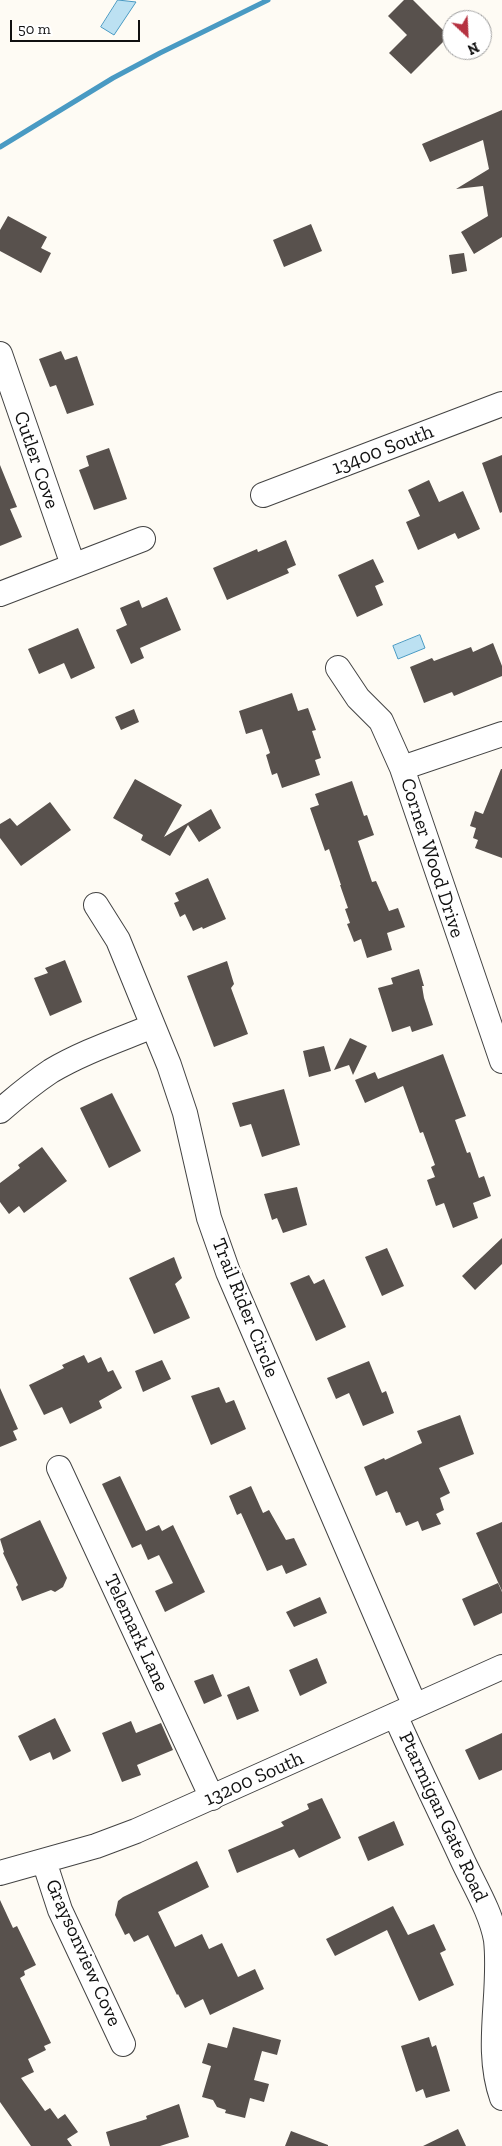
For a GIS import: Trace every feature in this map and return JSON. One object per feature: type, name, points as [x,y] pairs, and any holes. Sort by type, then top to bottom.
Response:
[{"type":"street","name":"Cutler Cove","points":[[0,354],[73,565]]},
{"type":"street","name":"13400 South","points":[[263,495],[502,404]]},
{"type":"street","points":[[0,594],[143,539]]},
{"type":"street","name":"Corner Wood Drive","points":[[338,668],[358,698],[381,721],[402,768],[502,1062]]},
{"type":"street","points":[[402,768],[502,734]]},
{"type":"street","name":"Trail Rider Circle","points":[[96,905],[118,940],[153,1026],[184,1113],[209,1218],[225,1263],[405,1710]]},
{"type":"street","points":[[0,1111],[24,1090],[52,1070],[153,1026]]},
{"type":"street","name":"Telemark Lane","points":[[59,1468],[212,1798]]},
{"type":"street","name":"13200 South","points":[[0,1872],[44,1861],[136,1831],[502,1667]]},
{"type":"street","name":"Ptarmigan Gate Road","points":[[405,1710],[496,1939],[499,1977],[494,2055],[495,2073],[502,2098]]},
{"type":"street","name":"Graysonview Cove","points":[[44,1861],[60,1910],[123,2044]]},
{"type":"water","points":[[118,0],[136,2],[114,35],[101,27]]},
{"type":"water","points":[[420,635],[425,648],[398,659],[393,646]]},
{"type":"building","points":[[404,0],[413,0],[442,29],[442,43],[411,74],[389,53],[407,35],[388,16]]},
{"type":"building","points":[[502,110],[502,237],[474,254],[461,232],[488,216],[483,186],[456,189],[489,169],[483,140],[430,162],[422,144]]},
{"type":"building","points":[[8,216],[47,237],[41,248],[51,253],[41,273],[0,251],[0,230]]},
{"type":"building","points":[[311,224],[322,251],[284,267],[273,240]]},
{"type":"building","points":[[464,253],[467,271],[452,274],[449,255]]},
{"type":"building","points":[[61,351],[65,360],[77,356],[94,405],[67,414],[56,385],[50,387],[39,359]]},
{"type":"building","points":[[109,448],[127,499],[94,510],[79,470],[89,466],[86,456]]},
{"type":"building","points":[[502,455],[502,512],[500,513],[482,463]]},
{"type":"building","points":[[0,465],[17,507],[10,509],[22,537],[0,546]]},
{"type":"building","points":[[429,480],[439,502],[463,491],[480,529],[458,539],[455,533],[418,550],[406,522],[420,516],[408,490]]},
{"type":"building","points":[[286,540],[296,565],[287,569],[289,573],[227,600],[213,568],[257,549],[258,552]]},
{"type":"building","points":[[373,559],[384,582],[375,586],[383,605],[357,617],[338,575]]},
{"type":"building","points":[[167,597],[181,630],[140,648],[144,658],[131,664],[116,630],[127,625],[120,608],[139,600],[142,608]]},
{"type":"building","points":[[78,628],[95,668],[71,679],[64,663],[39,674],[28,649]]},
{"type":"building","points":[[493,643],[502,666],[502,676],[454,696],[452,692],[424,703],[410,667],[432,658],[434,661],[471,647],[473,652]]},
{"type":"building","points":[[292,693],[298,711],[308,708],[316,730],[312,731],[321,758],[315,760],[320,775],[282,788],[277,773],[272,775],[266,755],[270,753],[262,729],[246,734],[239,711]]},
{"type":"building","points":[[134,709],[139,722],[121,730],[115,717]]},
{"type":"building","points":[[501,769],[502,858],[475,848],[478,840],[473,838],[476,828],[470,826],[475,811],[483,814]]},
{"type":"building","points":[[135,779],[182,805],[164,837],[211,809],[221,828],[199,842],[188,825],[170,856],[141,840],[143,835],[113,818]]},
{"type":"building","points":[[352,781],[364,816],[367,815],[374,835],[358,841],[372,882],[376,881],[389,911],[398,908],[405,927],[387,933],[392,950],[367,958],[361,939],[354,942],[347,924],[350,923],[345,909],[348,908],[341,885],[329,849],[325,851],[310,808],[319,805],[315,794]]},
{"type":"building","points":[[50,802],[71,830],[21,866],[0,838],[0,824],[10,818],[17,826]]},
{"type":"building","points":[[208,878],[226,919],[203,929],[202,927],[193,931],[185,914],[180,917],[174,903],[179,901],[175,893]]},
{"type":"building","points":[[65,960],[82,1002],[50,1016],[34,978],[48,973],[45,968]]},
{"type":"building","points":[[227,961],[234,984],[231,988],[248,1034],[214,1047],[187,976]]},
{"type":"building","points":[[419,969],[424,986],[422,986],[424,998],[433,1025],[412,1032],[410,1026],[392,1032],[378,988],[393,984],[391,978]]},
{"type":"building","points":[[350,1038],[367,1046],[353,1075],[349,1065],[334,1070]]},
{"type":"building","points":[[324,1046],[331,1071],[309,1077],[303,1051]]},
{"type":"building","points":[[443,1054],[466,1116],[455,1120],[467,1153],[470,1152],[479,1178],[484,1176],[491,1196],[473,1203],[478,1218],[453,1228],[444,1203],[436,1206],[427,1180],[435,1177],[431,1167],[435,1165],[423,1132],[420,1133],[403,1086],[365,1103],[355,1080],[375,1072],[378,1079]]},
{"type":"building","points":[[284,1089],[300,1145],[262,1157],[251,1124],[240,1127],[232,1103]]},
{"type":"building","points":[[112,1093],[141,1151],[109,1168],[80,1108]]},
{"type":"building","points":[[42,1147],[67,1181],[24,1213],[19,1206],[9,1214],[0,1202],[0,1183],[20,1168],[18,1165]]},
{"type":"building","points":[[297,1187],[307,1225],[283,1233],[277,1218],[272,1220],[264,1194]]},
{"type":"building","points":[[502,1238],[502,1264],[475,1290],[462,1276]]},
{"type":"building","points":[[387,1248],[404,1286],[382,1296],[365,1257]]},
{"type":"building","points":[[174,1257],[182,1278],[175,1284],[190,1318],[154,1334],[129,1278]]},
{"type":"building","points":[[309,1275],[314,1284],[324,1279],[346,1327],[316,1341],[290,1283]]},
{"type":"building","points":[[84,1355],[88,1363],[101,1357],[108,1372],[113,1370],[122,1388],[99,1401],[102,1408],[70,1424],[62,1407],[44,1415],[29,1385],[64,1368],[62,1365]]},
{"type":"building","points":[[162,1360],[171,1379],[143,1392],[135,1371]]},
{"type":"building","points":[[369,1361],[382,1393],[386,1391],[394,1413],[363,1426],[349,1393],[336,1399],[327,1378]]},
{"type":"building","points":[[219,1387],[226,1403],[234,1400],[246,1429],[211,1445],[191,1396]]},
{"type":"building","points":[[0,1388],[18,1429],[13,1431],[17,1440],[0,1447]]},
{"type":"building","points":[[460,1415],[474,1454],[439,1468],[450,1493],[440,1498],[444,1510],[436,1514],[441,1524],[422,1531],[418,1521],[406,1526],[400,1512],[396,1513],[387,1491],[376,1496],[364,1467],[384,1458],[385,1460],[422,1443],[417,1431]]},
{"type":"building","points":[[120,1476],[146,1531],[159,1525],[162,1531],[173,1525],[205,1592],[165,1612],[155,1591],[173,1583],[159,1555],[148,1560],[141,1544],[132,1548],[102,1484]]},
{"type":"building","points":[[251,1486],[263,1513],[269,1510],[286,1540],[294,1538],[307,1565],[286,1574],[282,1565],[267,1571],[241,1513],[237,1515],[229,1496]]},
{"type":"building","points":[[40,1520],[67,1578],[63,1587],[55,1592],[51,1590],[22,1601],[16,1587],[18,1585],[3,1553],[0,1539]]},
{"type":"building","points":[[502,1522],[502,1591],[476,1533]]},
{"type":"building","points":[[498,1583],[502,1592],[502,1613],[474,1626],[462,1599]]},
{"type":"building","points":[[320,1597],[327,1613],[294,1627],[286,1612]]},
{"type":"building","points":[[317,1658],[327,1683],[300,1696],[289,1670]]},
{"type":"building","points":[[213,1674],[222,1696],[204,1704],[194,1681]]},
{"type":"building","points":[[249,1686],[259,1711],[237,1720],[227,1695]]},
{"type":"building","points":[[55,1718],[71,1751],[53,1760],[50,1752],[30,1761],[18,1736]]},
{"type":"building","points":[[131,1721],[136,1733],[161,1723],[173,1750],[137,1765],[141,1775],[122,1782],[102,1733]]},
{"type":"building","points":[[502,1733],[502,1770],[479,1780],[465,1750]]},
{"type":"building","points":[[322,1798],[341,1838],[299,1858],[294,1849],[237,1873],[228,1850],[284,1826],[281,1822],[309,1809],[307,1804]]},
{"type":"building","points":[[394,1821],[404,1845],[368,1861],[358,1837]]},
{"type":"building","points":[[197,1861],[209,1887],[158,1912],[175,1947],[202,1934],[209,1949],[222,1943],[238,1977],[255,1969],[264,1989],[210,2015],[203,1999],[185,2008],[148,1935],[134,1942],[129,1933],[125,1935],[115,1915],[118,1901],[123,1897]]},
{"type":"building","points":[[0,1900],[13,1928],[17,1926],[36,1965],[24,1971],[25,1975],[20,1978],[51,2043],[44,2046],[46,2050],[28,2059],[34,2072],[21,2078],[45,2111],[50,2108],[58,2119],[65,2114],[78,2132],[67,2139],[72,2146],[31,2146],[0,2102]]},
{"type":"building","points":[[393,1906],[408,1935],[434,1924],[446,1950],[440,1953],[454,1985],[419,2001],[387,1930],[335,1956],[326,1939]]},
{"type":"building","points":[[233,2027],[281,2040],[277,2055],[262,2051],[254,2080],[269,2084],[264,2102],[250,2098],[245,2118],[225,2113],[226,2110],[217,2107],[213,2100],[202,2097],[211,2066],[202,2063],[208,2043],[227,2048]]},
{"type":"building","points":[[429,2037],[432,2047],[436,2045],[450,2091],[426,2098],[423,2089],[416,2092],[401,2046]]},
{"type":"building","points":[[179,2104],[189,2137],[160,2146],[110,2146],[106,2132],[147,2119],[146,2116]]},
{"type":"building","points":[[458,2129],[466,2146],[423,2146]]},
{"type":"building","points":[[291,2131],[328,2145],[328,2146],[285,2146]]},
{"type":"waterway","points":[[0,147],[113,78],[268,0]]}]
